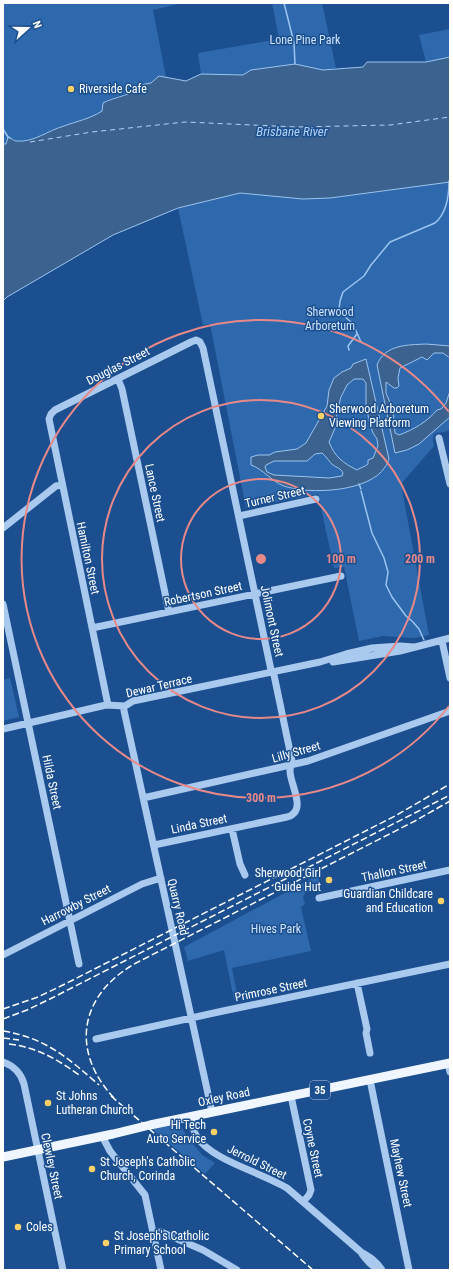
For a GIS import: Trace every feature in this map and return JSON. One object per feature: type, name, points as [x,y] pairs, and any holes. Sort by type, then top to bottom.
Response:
[{"type":"main road","name":"Oxley Road","points":[[3,1157],[191,1116],[370,1080],[449,1066]]},
{"type":"street","name":"Douglas Street","points":[[50,415],[55,410],[191,342],[198,341]]},
{"type":"street","name":"Jolimont Street","points":[[198,341],[203,348],[271,670],[274,675],[292,761],[290,771],[298,806],[295,813]]},
{"type":"street","name":"Lance Street","points":[[118,379],[122,389],[169,612]]},
{"type":"street","name":"Hamilton Street","points":[[50,415],[49,424],[108,705]]},
{"type":"street","points":[[439,438],[450,484]]},
{"type":"street","points":[[3,528],[56,486],[62,485]]},
{"type":"street","name":"Turner Street","points":[[239,516],[316,499]]},
{"type":"street","name":"Robertson Street","points":[[92,628],[341,576]]},
{"type":"street","name":"Hilda Street","points":[[3,604],[79,964]]},
{"type":"street","name":"Dewar Terrace","points":[[3,729],[108,705],[123,706],[133,701],[320,662],[366,657],[450,638]]},
{"type":"street","points":[[442,640],[450,678]]},
{"type":"street","name":"Quarry Road","points":[[123,706],[212,1112]]},
{"type":"street","name":"Lilly Street","points":[[143,798],[308,762],[450,711]]},
{"type":"street","name":"Linda Street","points":[[154,845],[290,817],[295,813]]},
{"type":"street","points":[[232,829],[240,864],[245,875]]},
{"type":"street","name":"Thallon Street","points":[[319,898],[450,870]]},
{"type":"street","name":"Harrowby Street","points":[[3,955],[148,881],[161,878]]},
{"type":"street","name":"Primrose Street","points":[[96,1039],[450,964]]},
{"type":"street","points":[[358,983],[370,1053]]},
{"type":"street","name":"Clewley Street","points":[[3,1062],[16,1070],[22,1078],[24,1084],[63,1270]]},
{"type":"street","name":"Mayhew Street","points":[[370,1080],[410,1270]]},
{"type":"street","name":"Coyne Street","points":[[291,1096],[310,1190],[309,1195],[303,1202]]},
{"type":"street","name":"Jerrold Street","points":[[191,1116],[194,1133],[208,1150],[281,1185],[361,1252],[367,1261],[375,1268],[381,1270]]},
{"type":"street","points":[[102,1136],[110,1151],[143,1192],[147,1202],[161,1270]]},
{"type":"street","points":[[153,1233],[161,1232],[203,1250],[237,1270]]},
{"type":"green space","points":[[3,3],[182,3],[153,10],[166,77],[159,76],[151,83],[143,84],[132,94],[124,94],[109,99],[103,103],[102,111],[93,116],[58,128],[30,140],[16,141],[10,138],[7,139],[6,144],[3,144]]},
{"type":"green space","name":"Lone Pine Park","points":[[272,3],[322,3],[336,68],[323,70],[295,64],[251,70],[243,75],[201,74],[198,53],[279,39]]},
{"type":"green space","points":[[450,29],[450,57],[426,62],[419,35]]},
{"type":"green space","name":"Sherwood Arboretum","points":[[450,182],[450,429],[435,434],[433,440],[434,446],[401,484],[429,635],[414,638],[383,636],[359,641],[344,567],[334,568],[318,494],[246,508],[210,324],[203,325],[178,208],[240,193],[303,199],[330,198]]},
{"type":"green space","points":[[10,678],[19,717],[3,721],[3,680]]},
{"type":"green space","name":"Hives Park","points":[[318,875],[320,887],[305,893],[303,897],[305,904],[301,907],[311,951],[232,968],[238,999],[234,1000],[224,950],[188,961],[184,947]]},
{"type":"green space","points":[[180,1124],[184,1132],[202,1155],[215,1163],[205,1174],[151,1128]]},
{"type":"water","name":"Brisbane River","points":[[450,57],[450,182],[330,198],[303,199],[240,193],[178,208],[113,235],[7,297],[3,301],[3,144],[6,144],[8,137],[14,141],[29,140],[88,118],[102,111],[103,103],[129,94],[140,85],[151,83],[159,76],[186,81],[201,74],[243,75],[251,70],[295,64],[323,70],[363,67],[367,62],[426,62]]},
{"type":"water","points":[[426,344],[450,346],[450,358],[443,353],[434,353],[427,360],[422,357],[400,368],[398,378],[399,386],[397,388],[394,388],[386,382],[386,393],[393,410],[395,433],[399,435],[424,422],[437,410],[441,409],[446,403],[450,391],[450,417],[419,444],[407,450],[395,453],[377,365],[381,358],[391,349]]},
{"type":"water","points":[[366,359],[389,459],[386,466],[377,475],[366,482],[338,489],[323,491],[295,489],[284,486],[251,465],[251,457],[297,449],[306,443],[327,406],[329,390],[334,378],[351,368],[353,364]],"holes":[[[354,379],[363,379],[366,383],[366,405],[370,425],[377,439],[378,446],[373,458],[368,460],[368,464],[357,470],[340,459],[334,452],[329,442],[336,426],[337,412],[341,397],[347,385]],[[322,453],[332,464],[341,470],[343,473],[342,476],[329,478],[274,475],[267,472],[265,467],[274,461],[307,461],[315,454]]]},
{"type":"waterway","points":[[284,3],[294,43],[295,64]]},
{"type":"waterway","points":[[3,129],[10,138]]},
{"type":"waterway","points":[[361,342],[353,324],[339,310],[343,292],[364,276],[390,242],[435,223],[439,219],[445,209],[449,181]]},
{"type":"waterway","points":[[349,350],[348,346],[357,334]]},
{"type":"waterway","points":[[359,484],[361,489]]},
{"type":"waterway","points":[[361,491],[372,533],[384,558],[388,572],[386,585],[392,597],[406,616],[419,629],[424,640]]},
{"type":"ferry route","points":[[30,142],[92,132],[185,122],[297,127],[390,125],[450,117]]},
{"type":"railway","points":[[3,1009],[38,997],[67,983],[395,816],[450,784]]},
{"type":"railway","points":[[3,1019],[50,999],[450,795]]},
{"type":"railway","points":[[114,1098],[100,1080],[91,1061],[87,1042],[87,1024],[93,1006],[103,990],[118,975],[138,962],[415,821],[450,801]]},
{"type":"railway","points":[[3,1031],[32,1039],[56,1050],[99,1085]]},
{"type":"railway","points":[[3,1038],[19,1040]]},
{"type":"railway","points":[[9,1044],[37,1051],[63,1064],[79,1075]]},
{"type":"railway","points":[[111,1096],[313,1270]]},
{"type":"place","name":"Riverside Cafe","points":[[71,89]]},
{"type":"place","name":"Sherwood Arboretum Viewing Platform","points":[[321,416]]},
{"type":"place","name":"Sherwood Girl Guide Hut","points":[[329,880]]},
{"type":"place","name":"Guardian Childcare and Education","points":[[441,901]]},
{"type":"place","name":"St Johns Lutheran Church","points":[[48,1103]]},
{"type":"place","name":"Hi Tech Auto Service","points":[[214,1132]]},
{"type":"place","name":"St Joseph's Catholic Church, Corinda","points":[[92,1169]]},
{"type":"place","name":"Coles","points":[[18,1227]]},
{"type":"place","name":"St Joseph's Catholic Primary School","points":[[106,1243]]}]
